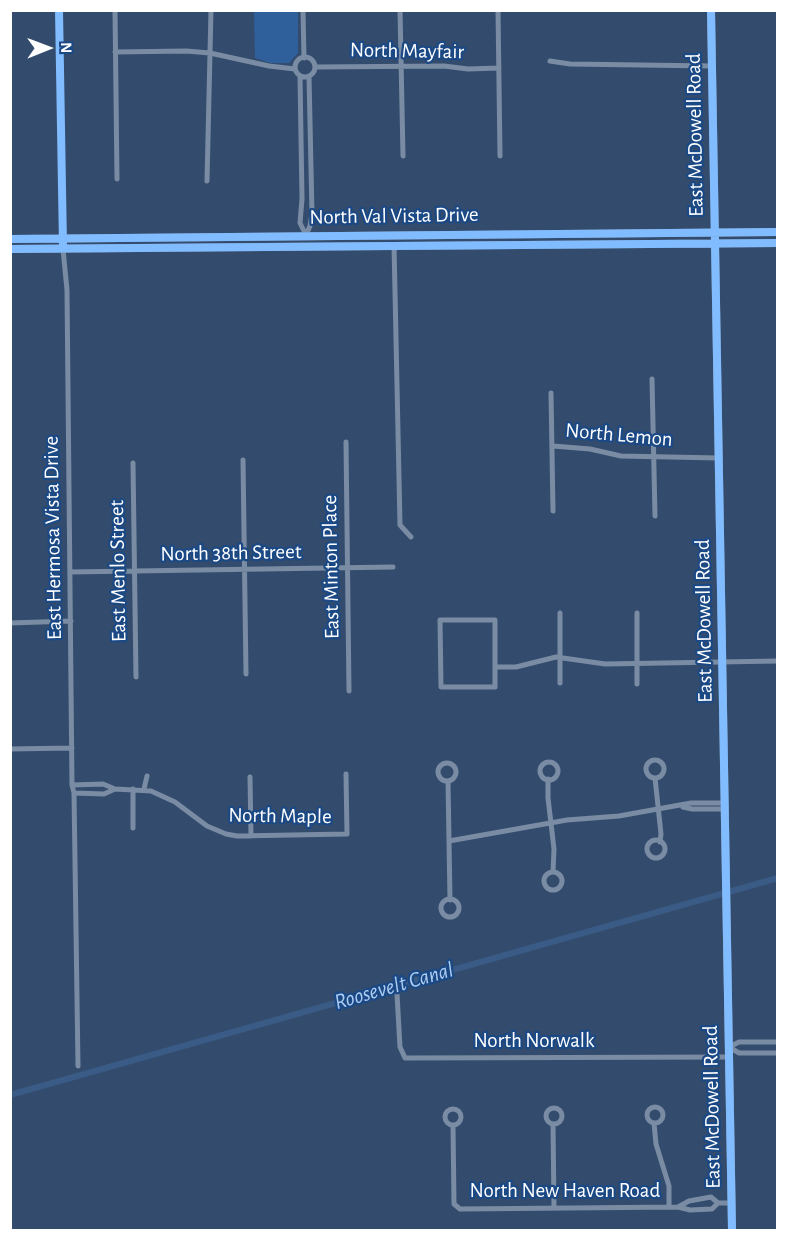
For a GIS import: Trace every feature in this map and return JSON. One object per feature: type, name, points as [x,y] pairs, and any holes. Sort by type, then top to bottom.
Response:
[{"type":"main road","name":"East McDowell Road","points":[[711,10],[732,1230]]},
{"type":"main road","points":[[588,232],[588,244]]},
{"type":"main road","name":"North Val Vista Drive","points":[[10,238],[777,232]]},
{"type":"main road","points":[[514,233],[515,244]]},
{"type":"main road","points":[[394,234],[394,245]]},
{"type":"main road","points":[[411,234],[412,245]]},
{"type":"main road","points":[[274,235],[274,246]]},
{"type":"main road","points":[[306,235],[306,246]]},
{"type":"main road","points":[[322,235],[322,246]]},
{"type":"main road","points":[[231,236],[231,247]]},
{"type":"main road","points":[[246,236],[246,247]]},
{"type":"main road","name":"North Val Vista Drive","points":[[10,249],[777,243]]},
{"type":"street","name":"East Hermosa Vista Drive","points":[[59,10],[63,249],[67,290],[72,785],[74,793],[78,1066]]},
{"type":"street","points":[[115,10],[117,179]]},
{"type":"street","points":[[207,181],[211,10]]},
{"type":"street","points":[[303,10],[304,58]]},
{"type":"street","points":[[400,10],[403,156]]},
{"type":"street","points":[[498,10],[500,156]]},
{"type":"street","points":[[115,52],[210,53],[268,66],[295,69],[300,76],[302,193],[300,223],[306,235]]},
{"type":"street","points":[[295,69],[298,60],[304,58],[310,59],[315,67],[309,76],[312,214],[306,235]]},
{"type":"street","points":[[550,61],[570,64],[711,66]]},
{"type":"street","name":"North Mayfair","points":[[315,67],[499,68]]},
{"type":"street","points":[[300,76],[309,76]]},
{"type":"street","name":"North Val Vista Drive","points":[[394,245],[400,525],[411,537]]},
{"type":"street","points":[[652,379],[655,516]]},
{"type":"street","points":[[551,393],[553,511]]},
{"type":"street","name":"East Minton Place","points":[[346,442],[350,691]]},
{"type":"street","name":"North Lemon","points":[[553,446],[573,446],[621,456],[719,458]]},
{"type":"street","points":[[243,460],[246,674]]},
{"type":"street","name":"East Menlo Street","points":[[133,464],[135,677]]},
{"type":"street","name":"North 38th Street","points":[[70,572],[393,567]]},
{"type":"street","points":[[560,613],[560,682]]},
{"type":"street","points":[[637,613],[638,684]]},
{"type":"street","points":[[440,620],[495,620],[495,667],[495,687],[441,687],[440,620]]},
{"type":"street","points":[[10,623],[70,621]]},
{"type":"street","points":[[495,667],[516,668],[560,657],[605,664],[777,661]]},
{"type":"street","points":[[10,749],[72,748]]},
{"type":"street","name":"North Maple","points":[[72,785],[103,784],[115,789],[144,789],[175,802],[215,831],[237,836],[347,834],[346,774]]},
{"type":"street","points":[[144,789],[147,776]]},
{"type":"street","points":[[250,777],[251,836]]},
{"type":"street","points":[[655,778],[660,842]]},
{"type":"street","points":[[548,779],[554,849],[553,872]]},
{"type":"street","points":[[448,781],[450,900]]},
{"type":"street","name":"North Maple","points":[[74,793],[104,794],[115,789]]},
{"type":"street","points":[[133,789],[133,828]]},
{"type":"street","points":[[449,841],[551,823],[658,810],[692,803],[725,806]]},
{"type":"street","name":"North Norwalk","points":[[397,994],[400,1047],[405,1058],[729,1057]]},
{"type":"street","points":[[729,1047],[739,1042],[777,1042]]},
{"type":"street","points":[[729,1047],[739,1053],[777,1053]]},
{"type":"street","points":[[654,1123],[656,1144],[669,1186],[669,1207]]},
{"type":"street","points":[[553,1124],[554,1208]]},
{"type":"street","name":"North New Haven Road","points":[[453,1125],[454,1204],[459,1209],[678,1207],[690,1210],[712,1209],[718,1203]]},
{"type":"street","name":"North New Haven Road","points":[[678,1207],[689,1201],[711,1197],[718,1203],[731,1203]]},
{"type":"shaded area","points":[[254,11],[298,11],[298,53],[289,63],[270,63],[255,58]]},
{"type":"waterway","name":"Roosevelt Canal","points":[[10,1095],[778,878]]},
{"type":"cycle path","points":[[59,10],[63,246]]},
{"type":"cycle path","points":[[711,10],[732,1230]]},
{"type":"cycle path","points":[[10,239],[778,232]]},
{"type":"cycle path","points":[[10,249],[778,243]]}]
